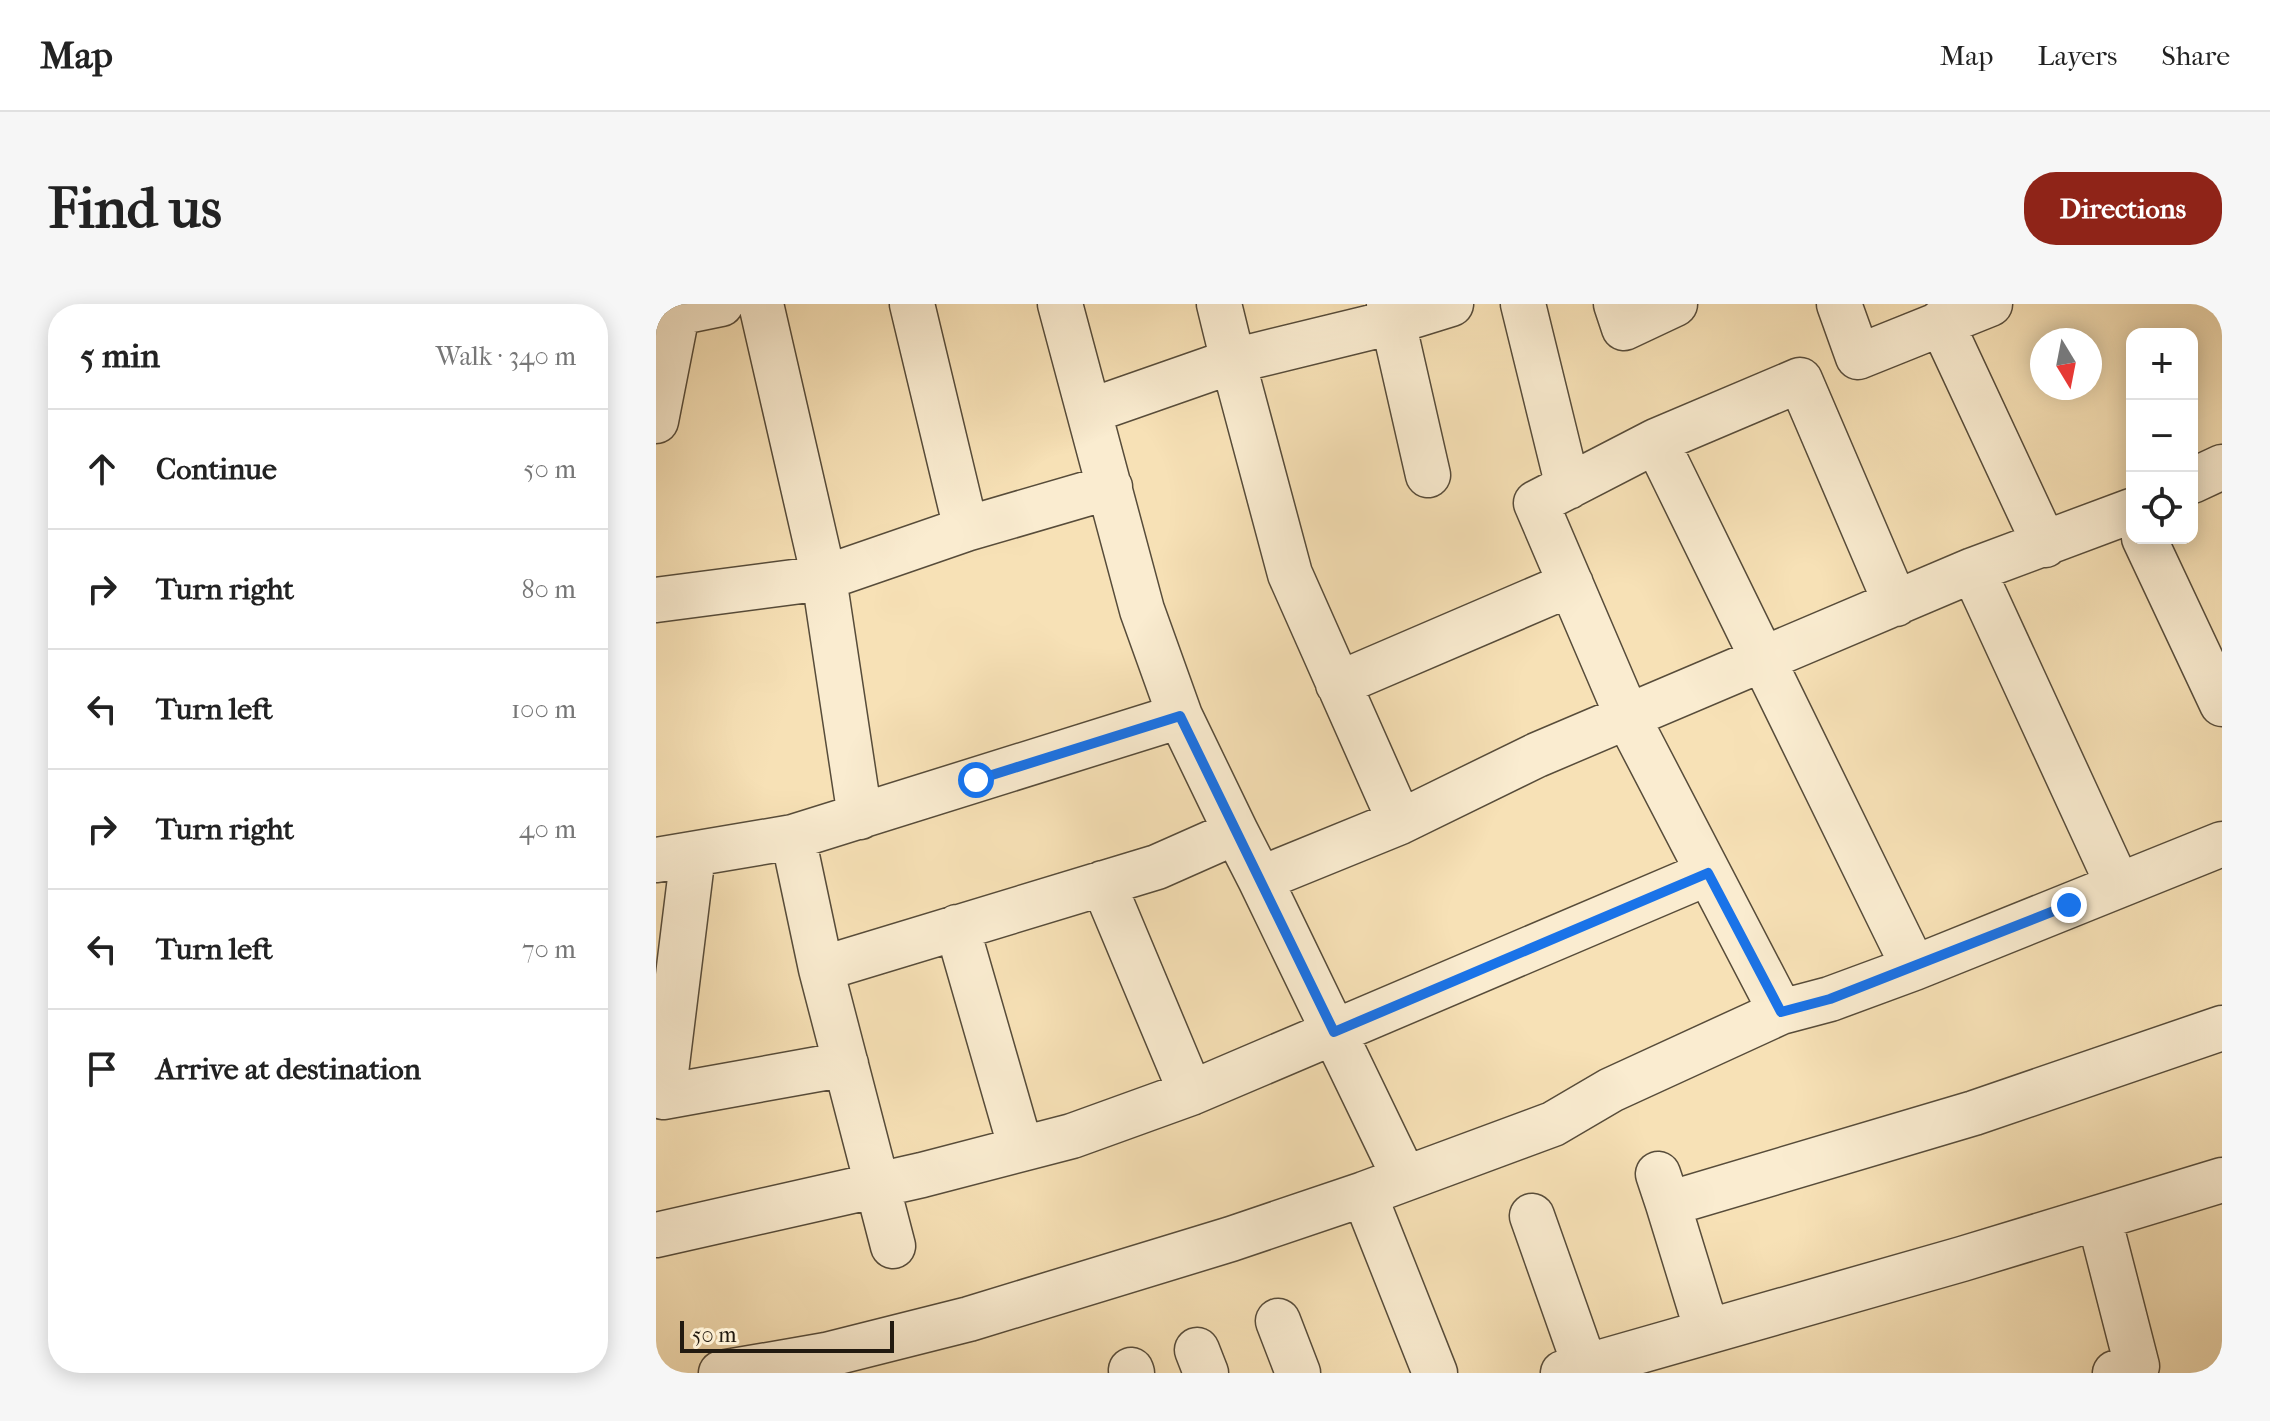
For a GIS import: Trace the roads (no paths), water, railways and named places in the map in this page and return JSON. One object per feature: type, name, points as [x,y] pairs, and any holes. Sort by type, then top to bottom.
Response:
[{"type":"street","points":[[656,421],[678,308],[721,304]]},
{"type":"street","points":[[761,304],[824,578],[860,817]]},
{"type":"street","points":[[912,304],[966,529]]},
{"type":"street","points":[[1060,304],[1142,610],[1180,716],[1404,1177]]},
{"type":"street","points":[[1219,304],[1290,574],[1400,822]]},
{"type":"street","points":[[1090,411],[1233,361],[1391,313],[1451,304]]},
{"type":"street","points":[[1523,304],[1568,487]]},
{"type":"street","points":[[1616,304],[1624,328],[1675,304]]},
{"type":"street","points":[[1839,304],[1858,357]]},
{"type":"street","points":[[1781,1012],[1628,718],[1536,503],[1656,441],[1990,304]]},
{"type":"street","points":[[1391,313],[1428,475]]},
{"type":"street","points":[[1941,322],[2045,545]]},
{"type":"street","points":[[1800,380],[1896,604]]},
{"type":"street","points":[[1656,441],[1914,968]]},
{"type":"street","points":[[2198,478],[2222,467]]},
{"type":"street","points":[[656,600],[824,578],[966,529],[1110,487]]},
{"type":"street","points":[[1260,879],[1400,822],[1537,755],[1973,570],[2126,521]]},
{"type":"street","points":[[2147,544],[2222,704]]},
{"type":"street","points":[[1973,570],[2118,885]]},
{"type":"street","points":[[1338,684],[1571,584]]},
{"type":"street","points":[[846,1064],[660,1098],[675,857],[793,837],[1180,716]]},
{"type":"street","points":[[821,969],[1157,867],[1236,832]]},
{"type":"street","points":[[793,837],[821,969],[893,1246]]},
{"type":"street","points":[[721,1373],[826,1355],[969,1319],[1231,1239],[1364,1194],[1553,1124],[1611,1090],[1781,1012],[1830,999],[1914,968],[2222,844]]},
{"type":"street","points":[[656,1235],[1072,1136],[1191,1093],[1708,873]]},
{"type":"street","points":[[1103,883],[1191,1093]]},
{"type":"street","points":[[957,927],[1021,1149]]},
{"type":"street","points":[[1707,1331],[1663,1189],[1974,1113],[2222,1028]]},
{"type":"street","points":[[1532,1216],[1574,1370],[2222,1180]]},
{"type":"street","points":[[1364,1194],[1435,1373]]},
{"type":"street","points":[[2099,1218],[2130,1371]]},
{"type":"street","points":[[1278,1321],[1298,1373]]}]
